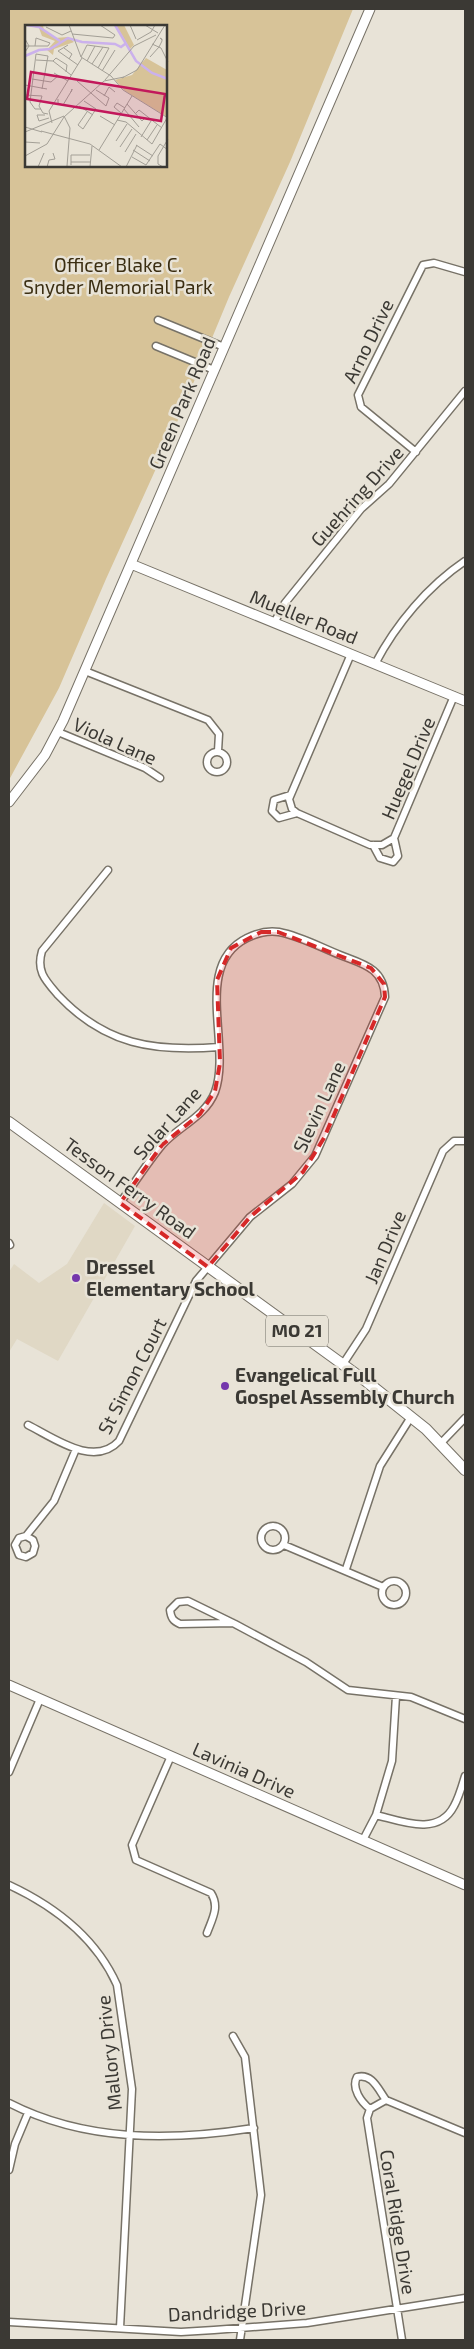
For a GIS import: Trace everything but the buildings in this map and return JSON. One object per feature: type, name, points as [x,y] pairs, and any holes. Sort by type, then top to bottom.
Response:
[{"type":"main road","name":"Tesson Ferry Road","points":[[9,1122],[342,1364],[411,1417],[441,1443],[465,1470]]},
{"type":"street","name":"Green Park Road","points":[[9,802],[37,766],[58,732],[370,9]]},
{"type":"street","name":"Arno Drive","points":[[416,452],[361,407],[358,395],[423,264],[434,263],[465,272]]},
{"type":"street","points":[[158,320],[224,347]]},
{"type":"street","points":[[156,346],[214,370]]},
{"type":"street","name":"Guehring Drive","points":[[274,623],[286,603],[361,509],[388,484],[465,391]]},
{"type":"street","points":[[375,664],[385,645],[430,589],[465,561]]},
{"type":"street","name":"Mueller Road","points":[[131,564],[465,701]]},
{"type":"street","points":[[351,654],[290,795],[290,804],[297,813],[373,845],[380,858],[393,862],[398,856],[394,838]]},
{"type":"street","points":[[85,671],[208,720],[219,734],[218,751]]},
{"type":"street","name":"Huegel Drive","points":[[373,845],[382,845],[394,838],[454,696]]},
{"type":"street","name":"Viola Lane","points":[[58,732],[145,768],[160,778]]},
{"type":"street","points":[[290,795],[274,800],[272,811],[279,818],[297,813]]},
{"type":"street","points":[[108,870],[42,951],[39,962],[41,973],[70,1008],[90,1024],[108,1034],[136,1044],[158,1048],[184,1050],[220,1047]]},
{"type":"street","name":"Solar Lane","points":[[120,1203],[162,1145],[210,1103],[219,1077],[218,972],[227,954],[238,943],[261,932],[286,934],[371,968],[384,984]]},
{"type":"street","name":"Slevin Lane","points":[[208,1267],[250,1217],[292,1184],[315,1156],[385,997],[384,984]]},
{"type":"street","name":"Jan Drive","points":[[342,1364],[366,1329],[440,1158],[454,1140],[465,1140]]},
{"type":"street","name":"St Simon Court","points":[[28,1425],[76,1449],[93,1452],[105,1451],[119,1441],[196,1281],[208,1267]]},
{"type":"street","points":[[346,1569],[380,1466],[411,1417]]},
{"type":"street","points":[[441,1443],[465,1418]]},
{"type":"street","points":[[26,1536],[54,1501],[76,1449]]},
{"type":"street","points":[[278,1526],[283,1530],[286,1539],[284,1544],[279,1550],[270,1550],[262,1543],[262,1533],[265,1529],[278,1526]]},
{"type":"street","points":[[284,1544],[346,1569],[383,1587]]},
{"type":"street","points":[[233,1623],[180,1624],[174,1621],[170,1610],[178,1602],[188,1601],[233,1623],[306,1662],[348,1690],[412,1698],[465,1719]]},
{"type":"street","name":"Lavinia Drive","points":[[9,1685],[465,1885]]},
{"type":"street","points":[[363,1840],[376,1814],[392,1761],[396,1696]]},
{"type":"street","points":[[9,1772],[40,1699]]},
{"type":"street","points":[[171,1756],[132,1844],[136,1860],[211,1893],[216,1900],[216,1908],[208,1933]]},
{"type":"street","points":[[376,1814],[420,1826],[444,1819],[454,1807],[465,1776]]},
{"type":"street","name":"Mallory Drive","points":[[9,1885],[43,1902],[63,1916],[83,1936],[112,1974],[117,1985],[132,2089],[120,2328]]},
{"type":"street","points":[[233,2036],[245,2057],[262,2194],[240,2340]]},
{"type":"street","points":[[386,2100],[370,2109],[355,2088],[354,2082],[357,2077],[363,2075],[370,2078],[386,2100],[465,2133]]},
{"type":"street","points":[[9,2103],[28,2113],[63,2126],[95,2132],[130,2135],[209,2135],[254,2128]]},
{"type":"street","name":"Coral Ridge Drive","points":[[370,2109],[367,2118],[402,2340]]},
{"type":"street","points":[[9,2170],[15,2144],[28,2113]]},
{"type":"street","name":"Dandridge Drive","points":[[9,2322],[181,2332],[307,2323],[465,2298]]},
{"type":"highlighted area","points":[[261,932],[278,932],[371,968],[384,984],[385,997],[324,1138],[303,1172],[250,1217],[208,1267],[120,1203],[162,1145],[200,1114],[215,1091],[220,1063],[217,980],[231,948]]},
{"type":"shaded area","name":"Dressel Elementary School","points":[[104,1203],[135,1226],[58,1361],[17,1339],[9,1352],[9,1272],[14,1264],[39,1283],[67,1264]]},
{"type":"green space","name":"Officer Blake C. Snyder Memorial Park","points":[[9,9],[353,9],[290,162],[229,297],[178,420],[59,688],[9,780]]},
{"type":"place","name":"Dressel Elementary School","points":[[76,1278]]},
{"type":"place","name":"Evangelical Full Gospel Assembly Church","points":[[225,1386]]}]
